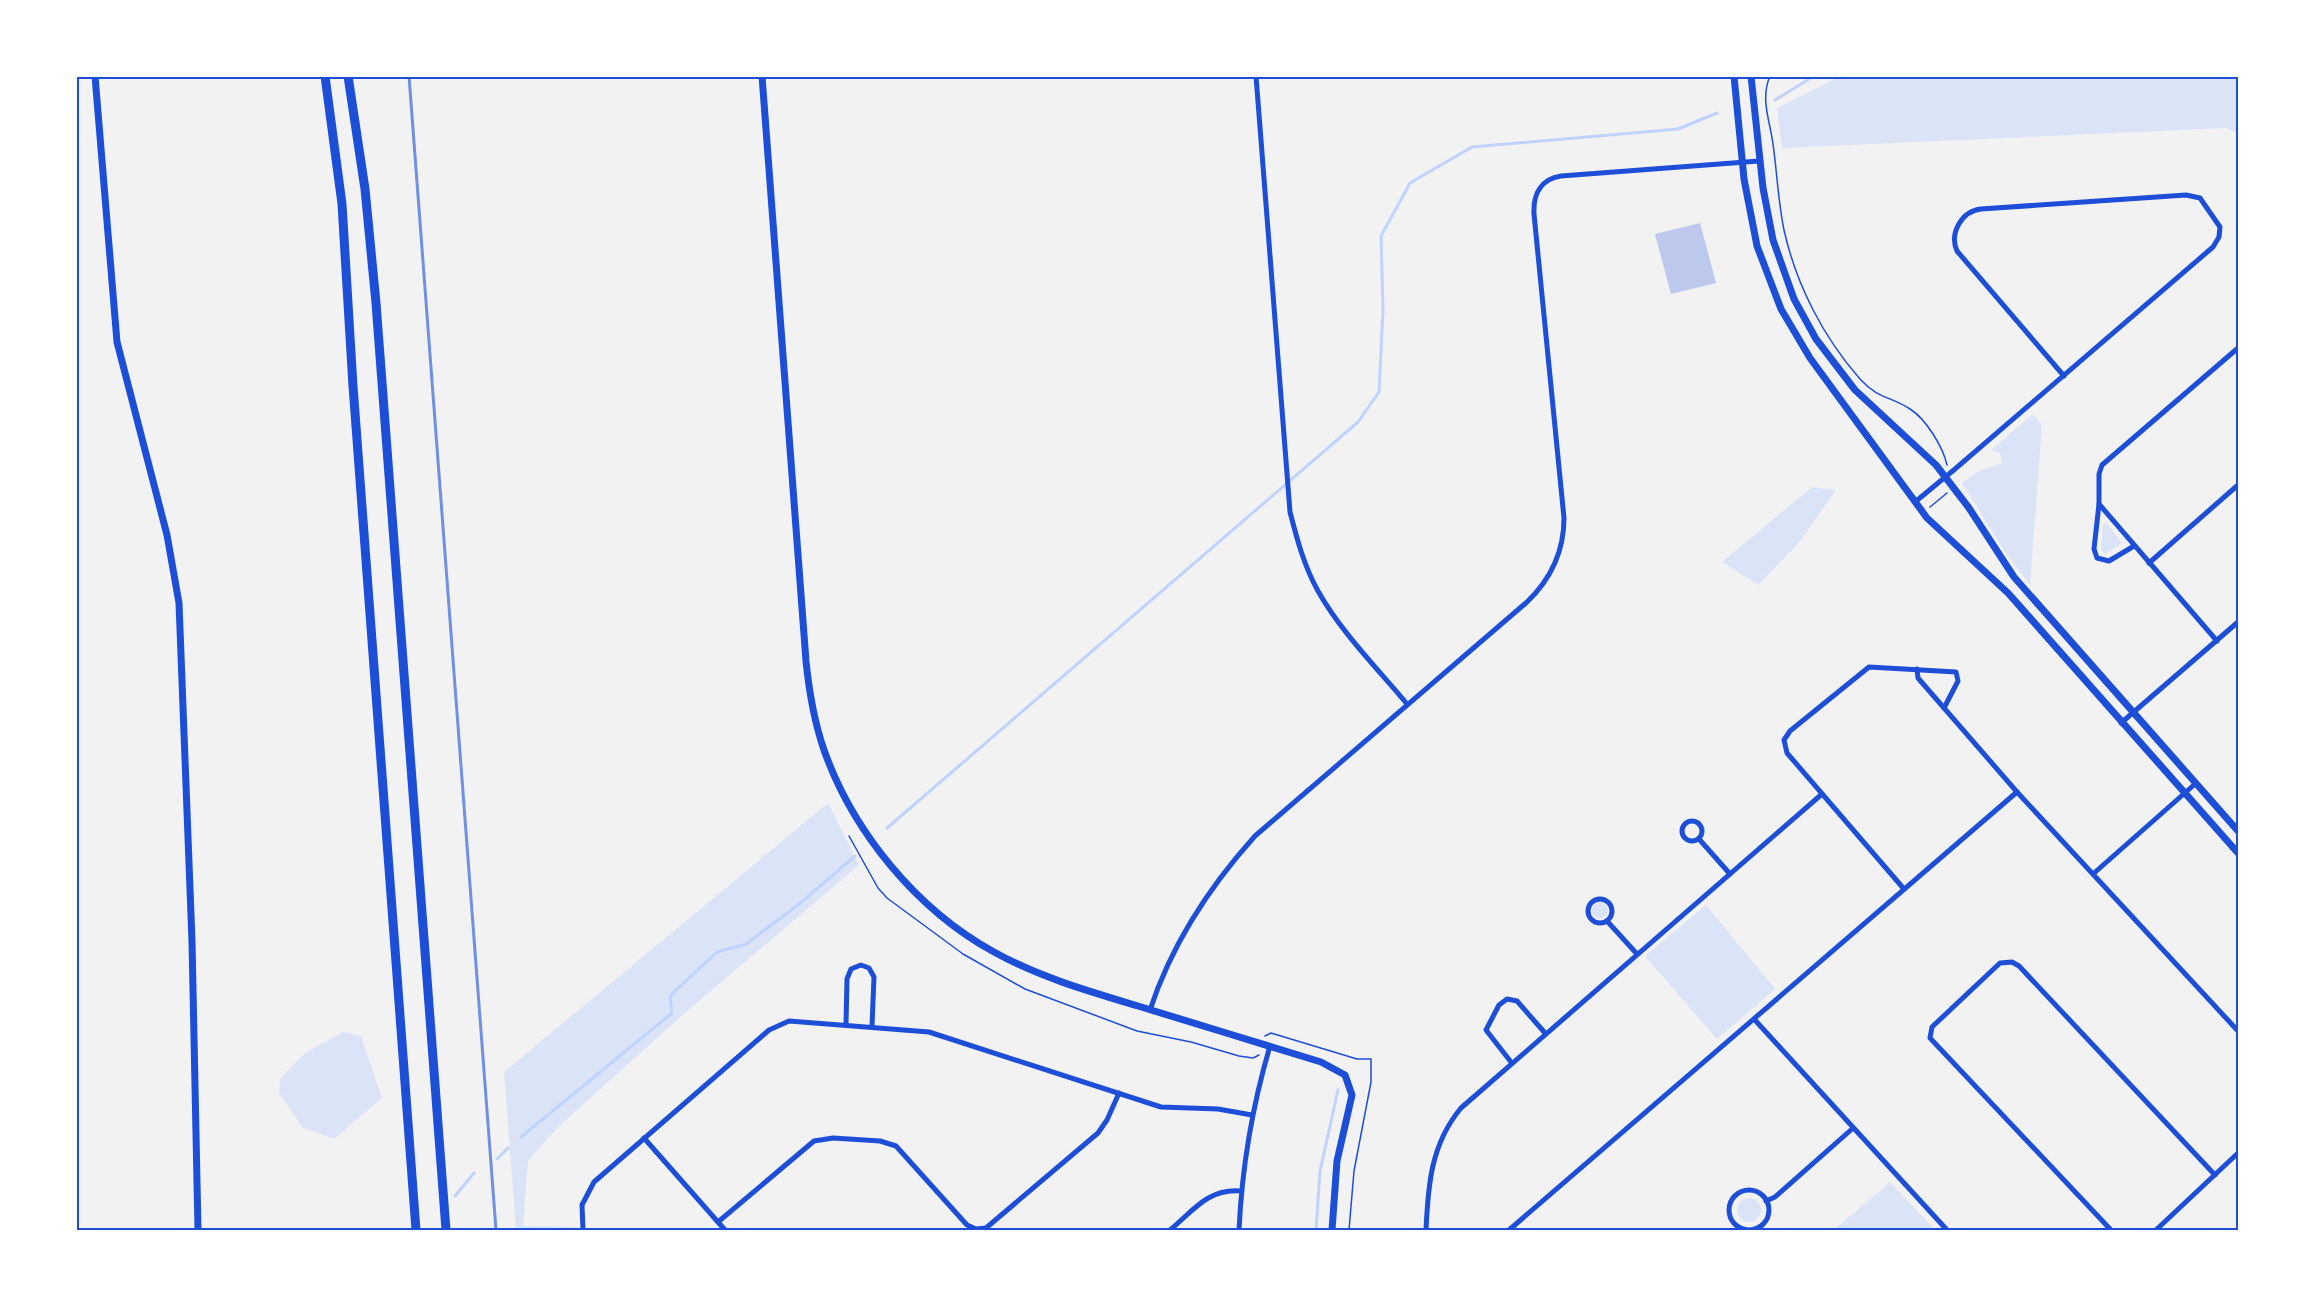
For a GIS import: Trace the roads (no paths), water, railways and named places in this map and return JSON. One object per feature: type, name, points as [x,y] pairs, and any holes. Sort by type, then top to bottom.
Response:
[{"type":"highway","points":[[325,76],[342,204],[353,386],[416,1230]]},
{"type":"highway","points":[[348,76],[365,189],[376,313],[446,1230]]},
{"type":"street","points":[[95,76],[117,342],[169,543],[179,603],[192,953],[198,1230]]},
{"type":"street","points":[[762,76],[806,661],[815,720],[828,759],[846,799],[876,846],[911,887],[951,923],[992,951],[1037,973],[1335,1067],[1349,1082],[1352,1099],[1337,1161],[1332,1230]]},
{"type":"street","points":[[1256,76],[1290,512],[1300,551],[1318,590],[1337,621],[1407,704]]},
{"type":"street","points":[[1734,76],[1742,162],[1757,246],[1794,333],[1915,502],[1944,535],[2008,593],[2184,795],[2238,853]]},
{"type":"street","points":[[1751,76],[1764,200],[1777,254],[1794,298],[1810,329],[1855,390],[1915,444],[1946,477],[2014,577],[2238,831]]},
{"type":"street","points":[[1150,1010],[1168,967],[1194,917],[1219,879],[1243,849],[1281,811],[1533,597],[1548,578],[1560,549],[1564,518],[1534,214],[1538,191],[1550,179],[1561,176],[1759,161]]},
{"type":"street","points":[[1915,502],[1946,477],[2064,376],[2213,247],[2219,237],[2220,227],[2200,198],[2186,195],[1991,208],[1973,210],[1965,214],[1955,236],[1957,251],[2064,376]]},
{"type":"street","points":[[1794,333],[1810,329]]},
{"type":"street","points":[[2134,546],[2109,561],[2097,558],[2094,549],[2099,504],[2099,474],[2102,465],[2238,348]]},
{"type":"street","points":[[2149,563],[2238,485]]},
{"type":"street","points":[[2099,504],[2217,641]]},
{"type":"street","points":[[2121,723],[2238,622]]},
{"type":"street","points":[[1904,889],[1785,751],[1784,743],[1786,735],[1865,668],[1876,665],[1952,671],[1958,675],[1950,701],[1944,708]]},
{"type":"street","points":[[1917,669],[1918,678],[2017,792],[2238,1031]]},
{"type":"street","points":[[2093,874],[2195,784]]},
{"type":"street","points":[[1509,1230],[2017,792]]},
{"type":"street","points":[[1426,1230],[1429,1177],[1443,1134],[1461,1107],[1822,794]]},
{"type":"street","points":[[1699,838],[1730,873]]},
{"type":"street","points":[[1600,898],[1610,903],[1612,910],[1607,921],[1599,923],[1592,919],[1588,912],[1593,901],[1600,898]]},
{"type":"street","points":[[1607,921],[1637,954]]},
{"type":"street","points":[[2111,1230],[1932,1042],[1929,1033],[1932,1027],[1998,965],[2009,961],[2019,966],[2215,1175]]},
{"type":"street","points":[[846,1024],[847,979],[851,969],[861,965],[869,968],[874,977],[872,1026]]},
{"type":"street","points":[[1511,1062],[1486,1030],[1503,1001],[1510,999],[1517,1001],[1545,1033]]},
{"type":"street","points":[[1754,1019],[1852,1129],[1947,1230]]},
{"type":"street","points":[[583,1230],[582,1205],[590,1186],[777,1025],[794,1021],[929,1032],[1171,1109],[1212,1109],[1252,1115]]},
{"type":"street","points":[[1239,1230],[1241,1191],[1252,1115],[1270,1046]]},
{"type":"street","points":[[718,1222],[810,1143],[833,1138],[880,1141],[896,1146],[967,1225],[983,1229],[993,1224],[1098,1133],[1107,1120],[1119,1093]]},
{"type":"street","points":[[1766,1201],[1775,1197],[1852,1129]]},
{"type":"street","points":[[644,1138],[725,1230]]},
{"type":"street","points":[[2157,1230],[2238,1153]]},
{"type":"street","points":[[1170,1230],[1212,1195],[1222,1190],[1241,1191]]},
{"type":"street","points":[[1743,1191],[1756,1191],[1766,1201],[1767,1219],[1757,1228],[1744,1230],[1733,1222],[1730,1204],[1737,1194],[1743,1191]]},
{"type":"waterway","points":[[1775,100],[1814,76]]},
{"type":"waterway","points":[[887,828],[1358,422],[1379,392],[1383,310],[1381,236],[1410,183],[1472,147],[1678,129],[1717,113]]},
{"type":"waterway","points":[[521,1137],[672,1013],[670,997],[717,952],[746,944],[798,905],[855,856]]},
{"type":"waterway","points":[[1316,1230],[1320,1171],[1338,1090]]},
{"type":"waterway","points":[[497,1159],[508,1148]]},
{"type":"waterway","points":[[455,1196],[474,1173]]},
{"type":"railway","points":[[409,76],[496,1230]]}]
